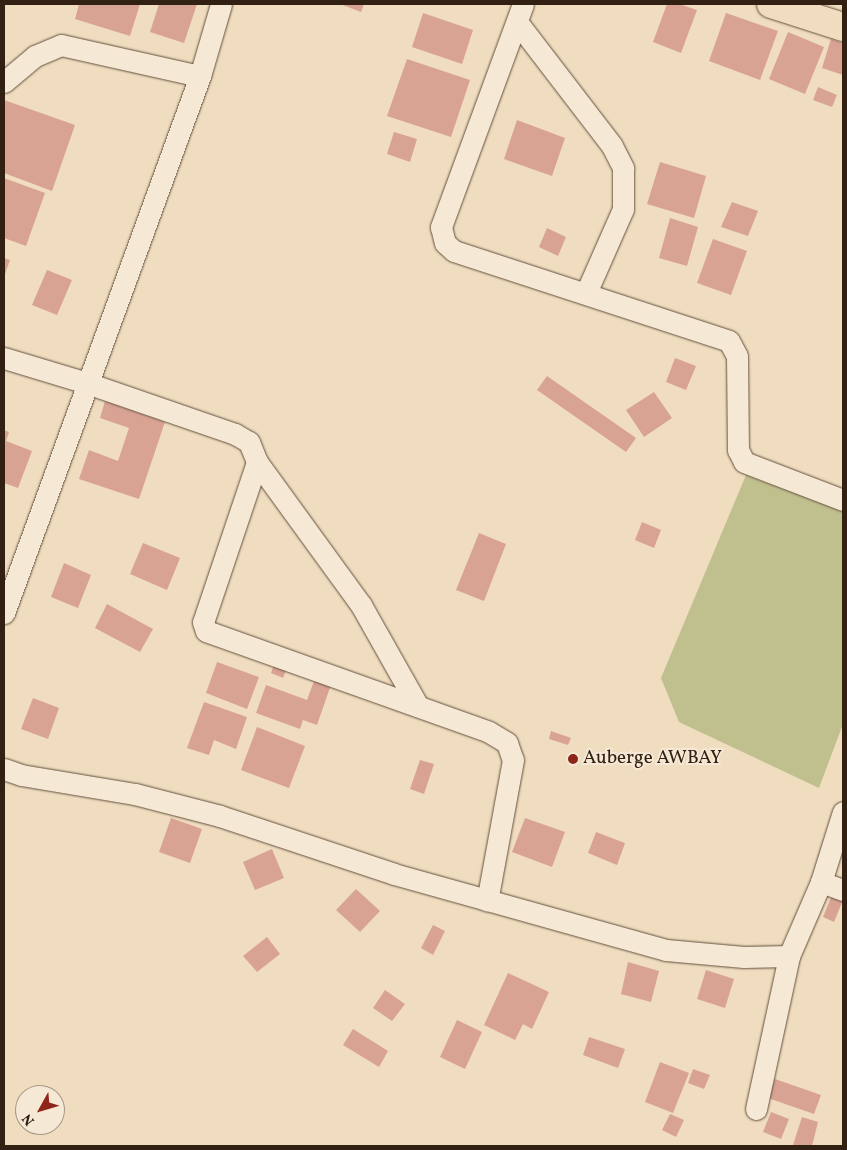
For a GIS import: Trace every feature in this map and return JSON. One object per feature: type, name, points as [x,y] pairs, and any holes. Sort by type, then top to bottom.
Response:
[{"type":"main road","points":[[771,4],[843,27]]},
{"type":"street","points":[[4,613],[200,76],[221,4]]},
{"type":"street","points":[[520,13],[441,227],[441,236],[454,251],[728,341],[737,356],[738,450],[744,462],[843,500]]},
{"type":"street","points":[[520,13],[612,146],[623,168],[623,209],[586,294]]},
{"type":"street","points":[[4,82],[35,56],[61,46],[200,76]]},
{"type":"street","points":[[4,358],[88,383],[236,434],[249,442],[257,462],[361,605],[418,706]]},
{"type":"street","points":[[257,462],[203,622],[206,631],[500,736],[511,751],[513,760],[487,901]]},
{"type":"street","points":[[4,769],[21,775],[135,794],[220,816],[310,849],[487,901],[666,950],[744,957],[789,956]]},
{"type":"street","points":[[756,1109],[789,956],[821,882],[843,812]]},
{"type":"street","points":[[821,882],[843,890]]},
{"type":"shaded area","points":[[746,475],[843,511],[843,724],[819,788],[679,722],[661,678]]},
{"type":"building","points":[[79,4],[140,4],[130,36],[75,19]]},
{"type":"building","points":[[159,4],[197,4],[184,43],[150,32]]},
{"type":"building","points":[[340,4],[364,4],[361,12]]},
{"type":"building","points":[[667,4],[679,4],[697,10],[681,53],[653,42]]},
{"type":"building","points":[[423,13],[473,30],[462,64],[412,47]]},
{"type":"building","points":[[726,13],[778,31],[760,80],[709,61]]},
{"type":"building","points":[[788,32],[824,47],[805,94],[769,79]]},
{"type":"building","points":[[831,39],[843,43],[843,75],[822,68]]},
{"type":"building","points":[[407,59],[470,80],[451,137],[387,116]]},
{"type":"building","points":[[818,87],[837,95],[832,107],[813,100]]},
{"type":"building","points":[[4,100],[75,125],[52,191],[4,173]]},
{"type":"building","points":[[517,120],[565,138],[552,176],[504,159]]},
{"type":"building","points":[[394,132],[417,139],[410,162],[387,154]]},
{"type":"building","points":[[660,162],[706,176],[694,218],[647,204]]},
{"type":"building","points":[[4,178],[45,193],[26,246],[4,238]]},
{"type":"building","points":[[732,202],[758,211],[748,236],[721,227]]},
{"type":"building","points":[[670,218],[698,227],[687,266],[659,258]]},
{"type":"building","points":[[547,228],[566,237],[558,256],[539,247]]},
{"type":"building","points":[[713,239],[747,251],[731,295],[697,283]]},
{"type":"building","points":[[4,258],[10,260],[4,277]]},
{"type":"building","points":[[47,270],[72,280],[57,315],[32,305]]},
{"type":"building","points":[[675,358],[696,366],[686,390],[666,382]]},
{"type":"building","points":[[547,376],[636,438],[626,452],[537,390]]},
{"type":"building","points":[[654,392],[672,418],[644,437],[626,410]]},
{"type":"building","points":[[105,401],[165,422],[139,499],[79,479],[89,450],[118,461],[129,428],[100,418]]},
{"type":"building","points":[[4,430],[9,432],[6,441],[32,451],[18,488],[4,483]]},
{"type":"building","points":[[642,522],[661,530],[654,548],[635,540]]},
{"type":"building","points":[[479,533],[506,544],[484,601],[456,590]]},
{"type":"building","points":[[143,543],[180,558],[167,590],[130,574]]},
{"type":"building","points":[[64,563],[91,575],[78,608],[51,597]]},
{"type":"building","points":[[107,604],[153,629],[140,652],[95,628]]},
{"type":"building","points":[[276,658],[289,663],[283,678],[271,673]]},
{"type":"building","points":[[217,662],[259,677],[247,709],[206,693]]},
{"type":"building","points":[[318,670],[334,676],[317,725],[303,720],[300,729],[256,713],[266,685],[307,700]]},
{"type":"building","points":[[33,698],[59,708],[48,739],[21,729]]},
{"type":"building","points":[[204,702],[247,717],[236,749],[214,740],[209,755],[187,748]]},
{"type":"building","points":[[257,727],[305,746],[289,788],[241,770]]},
{"type":"building","points":[[551,731],[571,738],[568,745],[549,739]]},
{"type":"building","points":[[420,760],[434,764],[424,794],[410,789]]},
{"type":"building","points":[[171,818],[202,829],[190,863],[159,852]]},
{"type":"building","points":[[525,818],[565,832],[552,867],[512,852]]},
{"type":"building","points":[[596,832],[625,843],[617,865],[588,853]]},
{"type":"building","points":[[272,849],[284,878],[255,890],[243,862]]},
{"type":"building","points":[[356,889],[380,911],[360,932],[336,910]]},
{"type":"building","points":[[832,895],[843,900],[834,922],[823,917]]},
{"type":"building","points":[[433,925],[445,931],[433,955],[421,948]]},
{"type":"building","points":[[267,937],[280,954],[257,972],[243,956]]},
{"type":"building","points":[[628,962],[659,971],[651,1002],[621,994]]},
{"type":"building","points":[[706,970],[734,979],[725,1008],[697,999]]},
{"type":"building","points":[[508,973],[549,992],[532,1029],[523,1024],[515,1040],[484,1025]]},
{"type":"building","points":[[385,990],[405,1004],[392,1021],[373,1008]]},
{"type":"building","points":[[457,1020],[482,1032],[465,1069],[440,1057]]},
{"type":"building","points":[[353,1029],[388,1051],[379,1067],[343,1045]]},
{"type":"building","points":[[589,1037],[625,1049],[618,1068],[583,1055]]},
{"type":"building","points":[[660,1062],[689,1073],[673,1113],[645,1102]]},
{"type":"building","points":[[693,1069],[710,1075],[704,1089],[688,1083]]},
{"type":"building","points":[[775,1079],[821,1095],[814,1114],[768,1098]]},
{"type":"building","points":[[771,1112],[789,1119],[781,1139],[763,1132]]},
{"type":"building","points":[[670,1114],[684,1120],[676,1137],[662,1130]]},
{"type":"building","points":[[802,1117],[818,1122],[812,1146],[793,1145]]},
{"type":"place","name":"Auberge AWBAY","points":[[573,759]]}]
